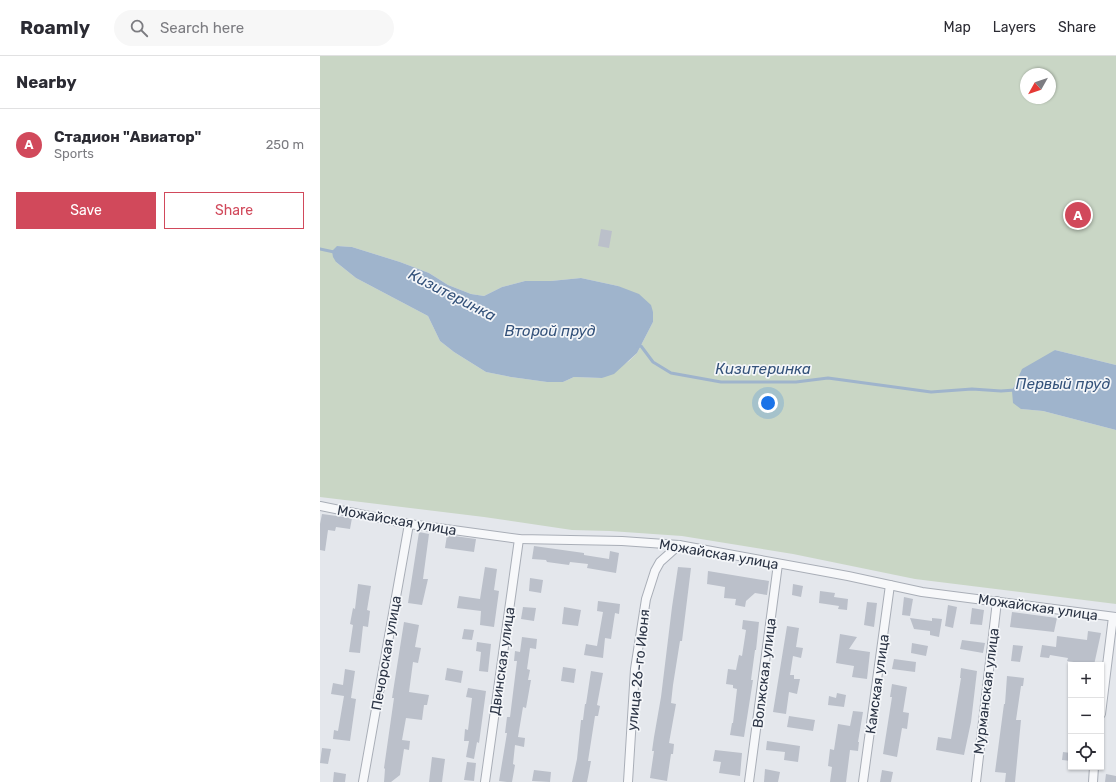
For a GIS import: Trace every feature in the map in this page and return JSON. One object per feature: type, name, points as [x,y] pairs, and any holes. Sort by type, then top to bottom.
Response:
[{"type":"street","name":"Можайская улица","points":[[320,506],[409,524],[519,539],[622,541],[679,545],[922,592],[1114,617]]},
{"type":"street","name":"Печорская улица","points":[[363,782],[409,524]]},
{"type":"street","name":"Двинская улица","points":[[485,782],[519,539]]},
{"type":"street","name":"улица 26-го Июня","points":[[628,782],[635,670],[646,599],[660,562],[679,545]]},
{"type":"street","name":"Волжская улица","points":[[750,782],[778,564]]},
{"type":"street","name":"Камская улица","points":[[864,782],[890,585]]},
{"type":"street","name":"Мурманская улица","points":[[976,782],[997,601]]},
{"type":"street","points":[[1103,698],[1114,617]]},
{"type":"street","points":[[1092,782],[1094,770]]},
{"type":"green space","points":[[320,56],[1116,56],[1116,365],[1055,350],[1021,409],[1043,411],[1116,430],[1116,604],[915,579],[793,554],[682,536],[572,530],[484,517],[320,497]],"holes":[[[337,246],[352,247],[429,273],[448,285],[471,294],[484,296],[502,287],[525,281],[551,281],[581,278],[618,286],[653,312],[653,322],[637,353],[629,361],[602,378],[574,377],[563,382],[547,382],[486,372],[454,352],[440,341],[428,316],[356,278],[336,262]]]},
{"type":"water","name":"Второй пруд","points":[[337,246],[352,247],[400,262],[429,273],[448,285],[471,294],[484,296],[502,287],[525,281],[551,281],[581,278],[618,286],[639,294],[651,305],[653,322],[637,353],[614,374],[602,378],[574,377],[563,382],[547,382],[486,372],[454,352],[440,341],[428,316],[356,278],[336,262],[332,251]]},
{"type":"water","name":"Первый пруд","points":[[1055,350],[1116,365],[1116,430],[1043,411],[1021,409],[1013,403],[1012,391],[1022,369]]},
{"type":"building","points":[[601,229],[612,231],[609,248],[598,246]]},
{"type":"building","points":[[322,514],[352,518],[350,529],[336,527],[335,531],[328,530],[325,551],[320,550],[320,524]]},
{"type":"building","points":[[419,532],[429,534],[423,579],[428,579],[422,605],[408,603]]},
{"type":"building","points":[[447,535],[476,539],[474,552],[445,548]]},
{"type":"building","points":[[534,546],[584,553],[584,555],[609,559],[610,551],[619,553],[616,573],[587,568],[588,564],[570,562],[569,565],[547,562],[546,560],[532,559]]},
{"type":"building","points":[[485,567],[497,569],[494,590],[499,591],[494,627],[480,625],[481,611],[457,608],[459,596],[480,599]]},
{"type":"building","points":[[678,567],[691,568],[682,641],[680,641],[673,685],[671,703],[676,704],[669,743],[674,744],[667,781],[650,778],[654,751],[652,751],[661,697]]},
{"type":"building","points":[[708,571],[769,581],[767,595],[755,593],[746,601],[745,607],[735,605],[736,599],[724,598],[725,587],[707,584]]},
{"type":"building","points":[[530,578],[543,580],[541,593],[529,591]]},
{"type":"building","points":[[358,584],[371,586],[367,610],[370,611],[368,627],[363,626],[360,653],[349,652],[353,625],[350,624],[353,608],[355,609]]},
{"type":"building","points":[[793,584],[803,586],[801,597],[792,595]]},
{"type":"building","points":[[820,591],[835,593],[834,597],[848,599],[847,610],[838,609],[839,606],[819,603]]},
{"type":"building","points":[[904,597],[913,599],[910,616],[902,615]]},
{"type":"building","points":[[598,601],[620,604],[619,614],[615,613],[611,639],[605,638],[603,658],[584,655],[586,644],[597,646],[603,612],[597,611]]},
{"type":"building","points":[[867,602],[877,603],[874,627],[864,625]]},
{"type":"building","points":[[948,605],[957,607],[953,628],[945,626]]},
{"type":"building","points":[[523,607],[536,608],[534,621],[521,619]]},
{"type":"building","points":[[564,607],[581,610],[578,626],[562,624]]},
{"type":"building","points":[[972,608],[984,610],[982,625],[970,624]]},
{"type":"building","points":[[1012,612],[1057,618],[1054,632],[1010,627]]},
{"type":"building","points":[[910,618],[932,621],[932,618],[942,619],[939,637],[930,635],[930,631],[914,629]]},
{"type":"building","points":[[743,620],[759,622],[751,680],[753,680],[744,737],[730,735],[737,689],[733,688],[733,685],[726,684],[728,669],[736,670],[739,655],[742,656],[746,630],[742,629]]},
{"type":"building","points":[[404,622],[419,625],[415,647],[421,648],[418,663],[413,662],[409,692],[429,695],[427,705],[424,705],[422,720],[406,718],[402,740],[410,741],[409,750],[404,749],[400,775],[391,782],[384,782],[384,768],[394,698],[392,698]]},
{"type":"building","points":[[787,626],[799,628],[796,647],[803,648],[801,658],[793,656],[790,675],[794,675],[794,679],[800,679],[797,694],[789,692],[786,714],[773,712]]},
{"type":"building","points":[[464,629],[474,630],[472,640],[462,639]]},
{"type":"building","points":[[1088,631],[1101,633],[1095,662],[1067,661],[1068,658],[1050,655],[1049,658],[1040,657],[1042,645],[1056,647],[1057,636],[1087,640]]},
{"type":"building","points":[[840,634],[857,637],[849,649],[870,652],[867,679],[852,677],[854,666],[836,663]]},
{"type":"building","points":[[522,637],[537,639],[536,649],[530,648],[527,669],[530,670],[528,680],[531,680],[526,708],[523,707],[518,737],[525,738],[524,747],[515,745],[513,764],[515,765],[512,782],[499,781],[507,733],[505,733],[507,717],[510,717],[517,661],[514,661],[515,651],[520,652]]},
{"type":"building","points":[[962,640],[985,643],[983,653],[960,649]]},
{"type":"building","points":[[477,642],[491,644],[488,672],[479,671],[481,652],[476,651]]},
{"type":"building","points":[[912,643],[928,646],[926,656],[911,653]]},
{"type":"building","points":[[1013,645],[1023,646],[1020,662],[1011,661]]},
{"type":"building","points":[[894,659],[916,662],[915,672],[892,669]]},
{"type":"building","points":[[563,667],[576,669],[574,683],[561,681]]},
{"type":"building","points":[[447,668],[463,671],[461,683],[445,680]]},
{"type":"building","points":[[961,668],[977,671],[971,722],[964,755],[936,750],[938,737],[951,739],[961,678]]},
{"type":"building","points":[[345,669],[355,671],[351,698],[356,699],[350,741],[333,739],[334,730],[338,731],[344,696],[331,694],[333,683],[343,685]]},
{"type":"building","points":[[591,671],[603,673],[597,705],[600,706],[598,716],[595,716],[588,761],[591,761],[587,782],[572,782],[577,759],[581,720],[583,720]]},
{"type":"building","points":[[1007,676],[1024,678],[1023,686],[1021,686],[1016,720],[1021,720],[1015,782],[1005,782],[1006,773],[995,772],[1005,704]]},
{"type":"building","points":[[892,684],[907,687],[903,712],[909,713],[907,729],[902,728],[897,757],[883,754],[892,697],[890,697]]},
{"type":"building","points":[[468,688],[486,691],[479,743],[477,742],[474,759],[466,757],[469,741],[464,741],[465,729],[468,730],[472,698],[466,697]]},
{"type":"building","points":[[837,693],[846,695],[844,707],[828,705],[829,696],[836,698]]},
{"type":"building","points":[[853,711],[863,712],[858,751],[850,750],[846,782],[830,782],[832,767],[828,766],[830,749],[834,750],[838,724],[850,726]]},
{"type":"building","points":[[789,716],[815,720],[813,731],[787,727]]},
{"type":"building","points":[[767,741],[800,746],[798,762],[784,760],[785,752],[766,750]]},
{"type":"building","points":[[322,748],[331,749],[328,764],[320,763]]},
{"type":"building","points":[[715,750],[742,753],[740,776],[719,773],[721,762],[713,761]]},
{"type":"building","points":[[1063,752],[1068,753],[1068,761],[1062,760]]},
{"type":"building","points":[[432,757],[445,759],[442,782],[429,782]]},
{"type":"building","points":[[467,762],[476,763],[474,781],[464,780]]},
{"type":"building","points":[[765,769],[780,772],[778,782],[764,782]]},
{"type":"building","points":[[534,770],[551,772],[550,782],[532,781]]},
{"type":"building","points":[[882,770],[893,772],[891,782],[880,782]]},
{"type":"building","points":[[334,772],[346,774],[345,782],[333,782]]},
{"type":"building","points":[[1106,774],[1116,776],[1116,782],[1105,782]]},
{"type":"waterway","name":"Кизитеринка","points":[[320,249],[334,252]]},
{"type":"waterway","name":"Кизитеринка","points":[[638,346],[641,346],[653,362],[671,373],[721,382],[796,382],[828,378],[931,392],[972,389],[1001,391],[1015,390]]},
{"type":"place","name":"Стадион \"Авиатор\"","points":[[1078,215]]}]
